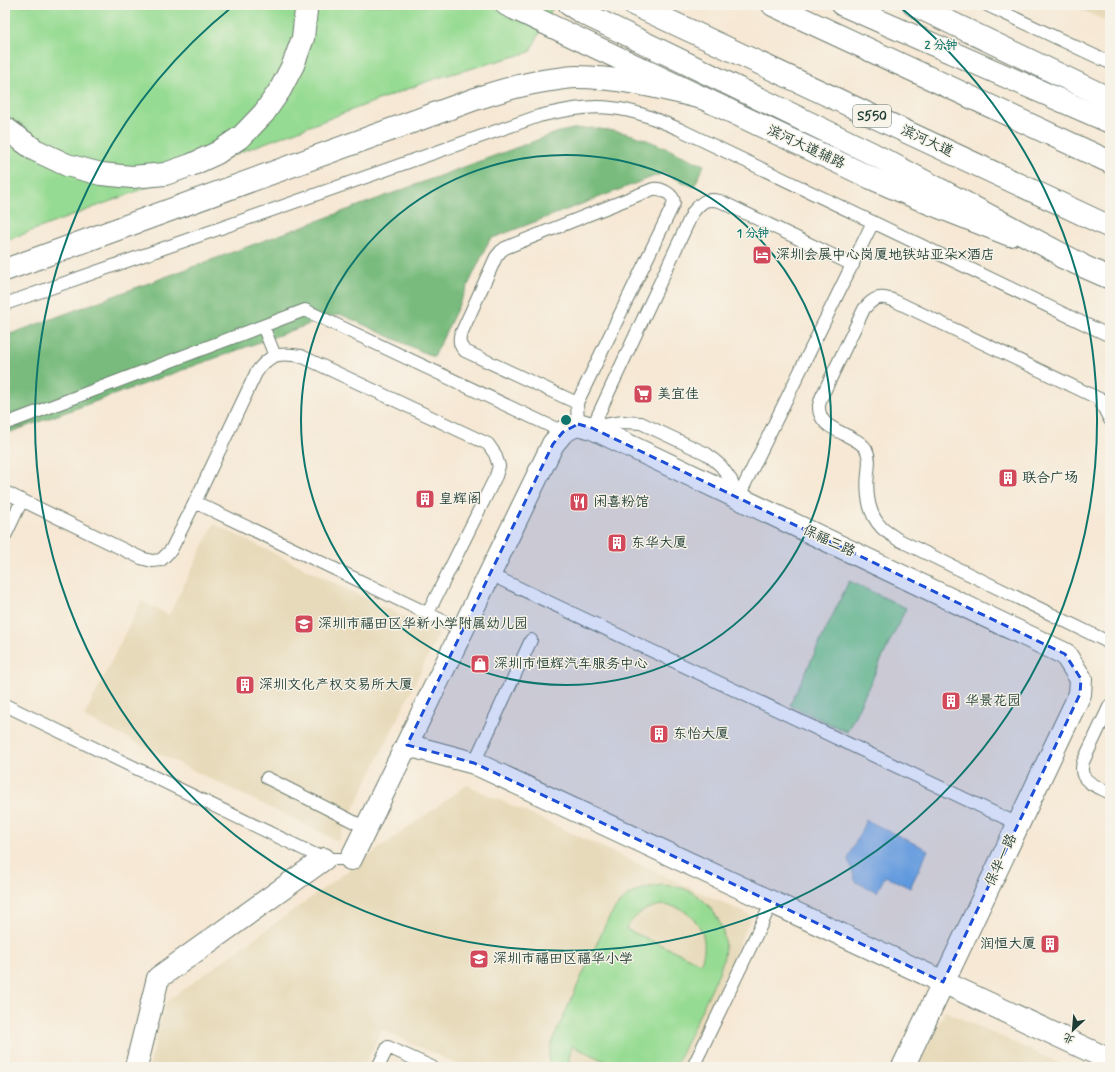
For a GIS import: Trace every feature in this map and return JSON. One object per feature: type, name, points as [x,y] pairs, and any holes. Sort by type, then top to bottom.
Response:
[{"type":"main road","points":[[5,128],[35,150],[67,165],[102,174],[132,177],[165,174],[191,165],[217,153],[242,136],[264,113],[280,90],[293,65],[303,38],[306,5]]},
{"type":"main road","name":"滨河大道辅路","points":[[507,5],[877,181],[1080,264],[1110,278]]},
{"type":"main road","points":[[570,5],[874,154],[1080,264]]},
{"type":"main road","name":"滨河大道","points":[[635,5],[1110,226]]},
{"type":"main road","points":[[773,5],[1110,162]]},
{"type":"main road","points":[[844,5],[1110,122]]},
{"type":"main road","points":[[914,5],[1110,99]]},
{"type":"main road","points":[[5,270],[511,87],[540,81],[575,77],[610,79],[645,85],[702,98]]},
{"type":"main road","points":[[351,859],[553,444],[578,422]]},
{"type":"main road","name":"保福三路","points":[[578,422],[1065,654]]},
{"type":"main road","name":"保华一路","points":[[903,1067],[1080,694],[1081,679],[1065,654]]},
{"type":"main road","points":[[407,745],[474,763],[1110,1060]]},
{"type":"main road","points":[[136,1067],[158,978],[324,859]]},
{"type":"lane","points":[[987,5],[1110,63]]},
{"type":"lane","points":[[5,304],[532,118],[559,111],[612,108],[657,120],[686,132],[1110,336]]},
{"type":"lane","points":[[653,189],[660,190],[672,197],[674,203],[578,422],[465,351],[459,342],[460,336],[496,257],[505,248],[653,189]]},
{"type":"lane","points":[[578,422],[693,212],[702,203],[710,199],[720,201],[853,264]]},
{"type":"lane","points":[[738,498],[873,222]]},
{"type":"lane","points":[[1110,420],[1105,401],[888,298],[879,298],[871,301],[864,309],[822,394],[819,405],[820,413],[824,421],[832,428],[858,442],[866,450],[869,460],[867,496],[872,513],[882,528],[897,539],[1110,644]]},
{"type":"lane","points":[[5,424],[305,310],[578,422]]},
{"type":"lane","points":[[263,326],[275,356]]},
{"type":"lane","points":[[5,492],[141,558],[152,561],[161,560],[171,550],[256,373],[263,363],[275,356],[288,353],[301,356],[488,444],[495,454],[499,466],[496,476],[428,613]]},
{"type":"lane","points":[[5,536],[22,500]]},
{"type":"lane","points":[[195,502],[462,630]]},
{"type":"lane","points":[[502,580],[1018,824]]},
{"type":"lane","points":[[474,763],[531,640]]},
{"type":"lane","points":[[5,705],[324,859],[351,859]]},
{"type":"lane","points":[[1110,705],[1081,769],[1083,775],[1092,784],[1110,793]]},
{"type":"lane","points":[[267,778],[366,828]]},
{"type":"lane","points":[[693,1067],[772,902]]},
{"type":"lane","points":[[378,1067],[388,1047],[432,1067]]},
{"type":"highlighted area","points":[[578,424],[592,428],[1065,654],[1081,679],[1080,694],[943,982],[474,763],[407,745],[553,444],[563,432]]},
{"type":"shaded area","points":[[1072,5],[1110,5],[1110,23]]},
{"type":"shaded area","points":[[214,524],[439,634],[338,841],[84,717],[141,601],[169,615]]},
{"type":"shaded area","name":"深圳市福田区福华小学","points":[[467,785],[752,916],[683,1067],[463,1067],[382,1030],[364,1067],[149,1067],[166,1002]]},
{"type":"shaded area","points":[[945,1011],[1067,1067],[918,1067]]},
{"type":"green space","points":[[5,5],[554,5],[530,52],[434,79],[5,241]]},
{"type":"green space","points":[[593,128],[633,135],[660,145],[704,165],[694,187],[663,173],[490,239],[434,357],[340,314],[5,434],[5,336],[559,132],[573,129]]},
{"type":"green space","points":[[849,581],[906,608],[847,732],[790,705]]},
{"type":"green space","points":[[663,885],[680,887],[701,898],[715,914],[720,924],[725,945],[720,970],[675,1067],[618,1067],[572,1046],[569,1057],[569,1067],[549,1067],[549,1054],[553,1039],[608,919],[617,906],[627,897],[638,891]],"holes":[[[663,905],[681,909],[695,920],[703,936],[704,952],[701,963],[626,929],[637,915],[651,908]]]},
{"type":"water","points":[[866,820],[928,850],[910,888],[885,876],[877,892],[856,882],[848,859]]},
{"type":"place","name":"深圳会展中心岗厦地铁站亚朵X酒店","points":[[762,255]]},
{"type":"place","name":"美宜佳","points":[[643,394]]},
{"type":"place","name":"联合广场","points":[[1008,478]]},
{"type":"place","name":"皇辉阁","points":[[425,499]]},
{"type":"place","name":"闲喜粉馆","points":[[579,502]]},
{"type":"place","name":"东华大厦","points":[[617,543]]},
{"type":"place","name":"深圳市福田区华新小学附属幼儿园","points":[[304,624]]},
{"type":"place","name":"深圳市恒辉汽车服务中心","points":[[480,664]]},
{"type":"place","name":"深圳文化产权交易所大厦","points":[[245,685]]},
{"type":"place","name":"华景花园","points":[[951,701]]},
{"type":"place","name":"东怡大厦","points":[[659,734]]},
{"type":"place","name":"润恒大厦","points":[[1050,944]]},
{"type":"place","name":"深圳市福田区福华小学","points":[[479,959]]}]
